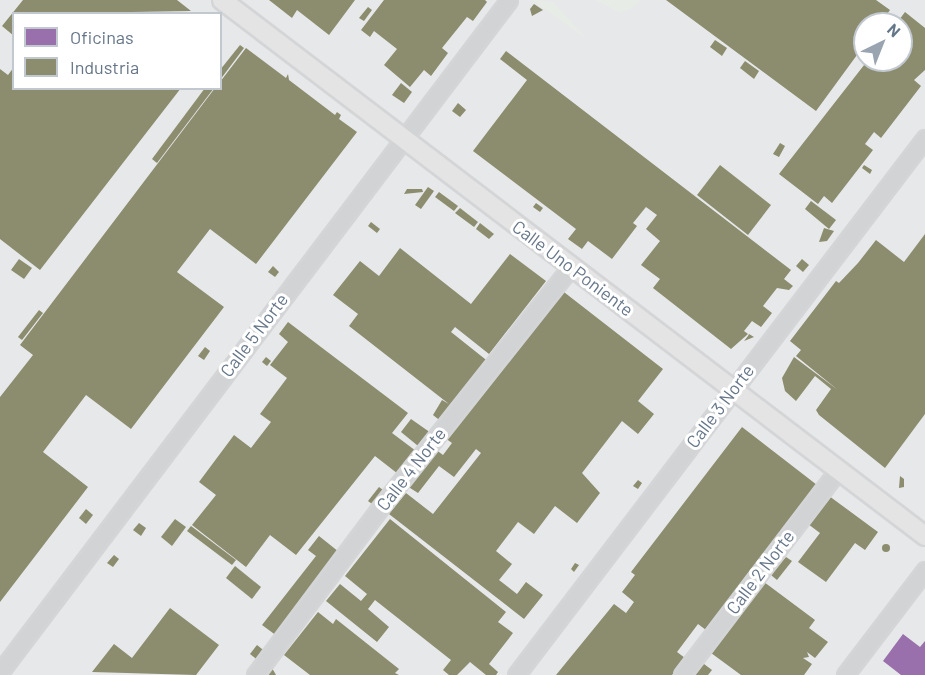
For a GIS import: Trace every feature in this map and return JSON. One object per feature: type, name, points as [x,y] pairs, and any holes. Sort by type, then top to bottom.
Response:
[{"type":"main road","name":"Calle Uno Poniente","points":[[222,0],[925,536]]},
{"type":"street","name":"Calle 5 Norte","points":[[0,672],[402,138],[509,0]]},
{"type":"street","name":"Calle 3 Norte","points":[[516,675],[925,138]]},
{"type":"street","name":"Calle 4 Norte","points":[[255,675],[379,509],[571,267]]},
{"type":"street","name":"Calle 2 Norte","points":[[682,675],[838,470]]},
{"type":"street","points":[[845,675],[925,570]]},
{"type":"shaded area","points":[[0,0],[925,0],[925,675],[0,675]]},
{"type":"shaded area","points":[[532,0],[553,2],[586,38]]},
{"type":"shaded area","points":[[596,0],[641,0],[631,9],[619,12]]},
{"type":"building: Oficinas","points":[[903,634],[920,647],[925,641],[925,675],[901,675],[883,661]]},
{"type":"building: Industria","points":[[23,0],[177,0],[191,11],[132,12],[13,12]]},
{"type":"building: Industria","points":[[269,0],[355,0],[329,35],[297,10],[292,18]]},
{"type":"building: Industria","points":[[384,0],[485,0],[487,2],[473,21],[467,17],[442,48],[448,53],[431,76],[424,70],[410,87],[384,65],[397,49],[374,31],[370,37],[361,30]]},
{"type":"building: Industria","points":[[666,0],[876,0],[890,10],[889,12],[853,12],[853,60],[816,111]]},
{"type":"building: Industria","points":[[534,4],[543,10],[532,16],[530,9]]},
{"type":"building: Industria","points":[[368,7],[372,10],[364,21],[359,18]]},
{"type":"building: Industria","points":[[12,14],[12,34],[2,26]]},
{"type":"building: Industria","points":[[913,18],[925,28],[925,70],[914,80],[921,86],[881,138],[874,132],[865,144],[873,150],[832,203],[824,196],[818,204],[779,174],[859,72],[913,72]]},
{"type":"building: Industria","points":[[715,40],[727,48],[722,56],[710,47]]},
{"type":"building: Industria","points":[[240,45],[244,48],[222,77],[222,68]]},
{"type":"building: Industria","points":[[246,48],[286,78],[288,74],[289,80],[335,115],[337,112],[341,115],[339,119],[357,132],[256,264],[210,229],[177,272],[224,307],[131,429],[86,395],[43,452],[88,487],[0,602],[0,397],[33,355],[20,345],[213,90],[222,90],[222,79]]},
{"type":"building: Industria","points":[[506,51],[791,270],[784,279],[793,286],[789,290],[777,288],[763,306],[772,313],[761,327],[752,321],[744,331],[748,334],[731,349],[653,288],[660,279],[641,265],[660,241],[646,229],[657,215],[646,207],[633,223],[637,226],[612,259],[588,241],[582,249],[568,239],[576,229],[473,151],[527,80],[500,59]]},
{"type":"building: Industria","points":[[745,61],[759,71],[754,79],[740,68]]},
{"type":"building: Industria","points":[[0,69],[8,75],[12,70],[12,90],[179,90],[40,270],[0,239]]},
{"type":"building: Industria","points":[[401,83],[412,92],[404,103],[392,95]]},
{"type":"building: Industria","points":[[204,90],[212,90],[157,163],[152,159]]},
{"type":"building: Industria","points":[[458,103],[466,110],[460,117],[452,111]]},
{"type":"building: Industria","points":[[780,143],[785,146],[779,157],[773,154]]},
{"type":"building: Industria","points":[[720,165],[771,205],[748,235],[697,195]]},
{"type":"building: Industria","points":[[864,165],[872,170],[870,174],[862,168]]},
{"type":"building: Industria","points":[[428,187],[434,191],[421,209],[415,205]]},
{"type":"building: Industria","points":[[407,189],[422,189],[423,192],[404,194]]},
{"type":"building: Industria","points":[[439,192],[458,206],[454,211],[435,197]]},
{"type":"building: Industria","points":[[811,201],[836,220],[829,229],[805,209]]},
{"type":"building: Industria","points":[[536,203],[543,208],[540,212],[533,207]]},
{"type":"building: Industria","points":[[460,208],[478,222],[474,227],[455,213]]},
{"type":"building: Industria","points":[[371,222],[380,229],[377,233],[368,226]]},
{"type":"building: Industria","points":[[480,223],[494,234],[489,239],[476,229]]},
{"type":"building: Industria","points":[[824,228],[834,231],[827,241],[819,242]]},
{"type":"building: Industria","points":[[925,234],[925,414],[885,468],[819,415],[816,410],[831,389],[815,376],[796,401],[785,391],[782,378],[794,357],[838,390],[796,356],[801,350],[790,341],[836,281],[839,283],[876,240],[904,262]]},
{"type":"building: Industria","points":[[400,248],[471,304],[510,254],[546,281],[489,354],[455,327],[451,332],[490,363],[443,423],[433,415],[442,400],[449,404],[349,326],[358,314],[333,295],[360,261],[379,276]]},
{"type":"building: Industria","points":[[19,259],[32,268],[24,279],[11,270]]},
{"type":"building: Industria","points":[[802,259],[809,265],[803,272],[796,266]]},
{"type":"building: Industria","points":[[273,266],[279,272],[275,277],[268,272]]},
{"type":"building: Industria","points":[[560,289],[663,369],[638,401],[654,414],[638,434],[622,421],[582,473],[600,493],[577,523],[555,506],[534,534],[518,522],[496,551],[512,564],[499,580],[517,594],[526,582],[543,595],[524,619],[389,514],[406,493],[433,514],[481,453],[476,449],[454,477],[439,466],[418,493],[407,486],[435,449],[443,455],[452,443],[445,438]]},
{"type":"building: Industria","points":[[39,310],[43,313],[22,340],[18,337]]},
{"type":"building: Industria","points":[[288,322],[408,413],[392,433],[420,454],[402,477],[375,456],[296,555],[270,535],[246,567],[192,525],[216,495],[199,482],[234,435],[251,448],[271,422],[260,414],[287,378],[270,365],[288,342],[279,334]]},
{"type":"building: Industria","points":[[749,334],[754,337],[744,341],[748,336]]},
{"type":"building: Industria","points":[[205,347],[210,351],[204,360],[198,356]]},
{"type":"building: Industria","points":[[266,357],[271,361],[267,366],[262,362]]},
{"type":"building: Industria","points":[[411,419],[431,433],[422,440],[427,444],[423,450],[401,432]]},
{"type":"building: Industria","points":[[742,427],[817,485],[706,630],[698,624],[677,652],[685,658],[672,675],[556,675],[614,604],[626,613],[634,602],[622,592],[635,575],[631,572]]},
{"type":"building: Industria","points":[[900,476],[904,479],[904,487],[899,488]]},
{"type":"building: Industria","points":[[638,480],[642,483],[638,489],[633,486]]},
{"type":"building: Industria","points":[[379,487],[387,493],[376,507],[368,501]]},
{"type":"building: Industria","points":[[825,493],[878,532],[865,550],[855,543],[826,582],[798,562],[820,533],[804,521]]},
{"type":"building: Industria","points":[[86,509],[93,515],[86,524],[79,518]]},
{"type":"building: Industria","points":[[175,519],[186,527],[172,546],[161,537]]},
{"type":"building: Industria","points":[[390,519],[506,612],[498,622],[513,633],[489,664],[498,672],[496,675],[486,675],[470,662],[457,675],[449,675],[443,670],[451,660],[375,600],[368,609],[389,627],[377,642],[326,601],[340,584],[361,601],[367,594],[345,576]]},
{"type":"building: Industria","points":[[139,523],[146,528],[141,536],[133,530]]},
{"type":"building: Industria","points":[[191,526],[236,560],[232,565],[187,531]]},
{"type":"building: Industria","points":[[319,536],[344,556],[277,636],[262,625],[316,556],[308,550]]},
{"type":"building: Industria","points":[[886,544],[890,548],[886,552],[882,548]]},
{"type":"building: Industria","points":[[114,555],[119,559],[113,567],[107,563]]},
{"type":"building: Industria","points":[[786,557],[792,561],[777,580],[771,575]]},
{"type":"building: Industria","points":[[575,563],[579,565],[574,572],[571,569]]},
{"type":"building: Industria","points":[[235,566],[261,587],[252,599],[226,578]]},
{"type":"building: Industria","points":[[760,579],[815,620],[809,628],[828,642],[815,658],[807,652],[809,657],[803,658],[812,664],[804,675],[741,675],[707,650]]},
{"type":"building: Industria","points":[[170,608],[219,645],[196,675],[92,672],[114,644],[132,658]]},
{"type":"building: Industria","points":[[318,612],[333,624],[336,619],[399,669],[395,673],[399,675],[310,675],[284,655]]},
{"type":"building: Industria","points":[[257,645],[267,653],[260,662],[250,654]]},
{"type":"building: Industria","points":[[700,661],[712,670],[708,675],[689,675]]},
{"type":"building: Industria","points":[[272,668],[276,675],[267,675]]}]
